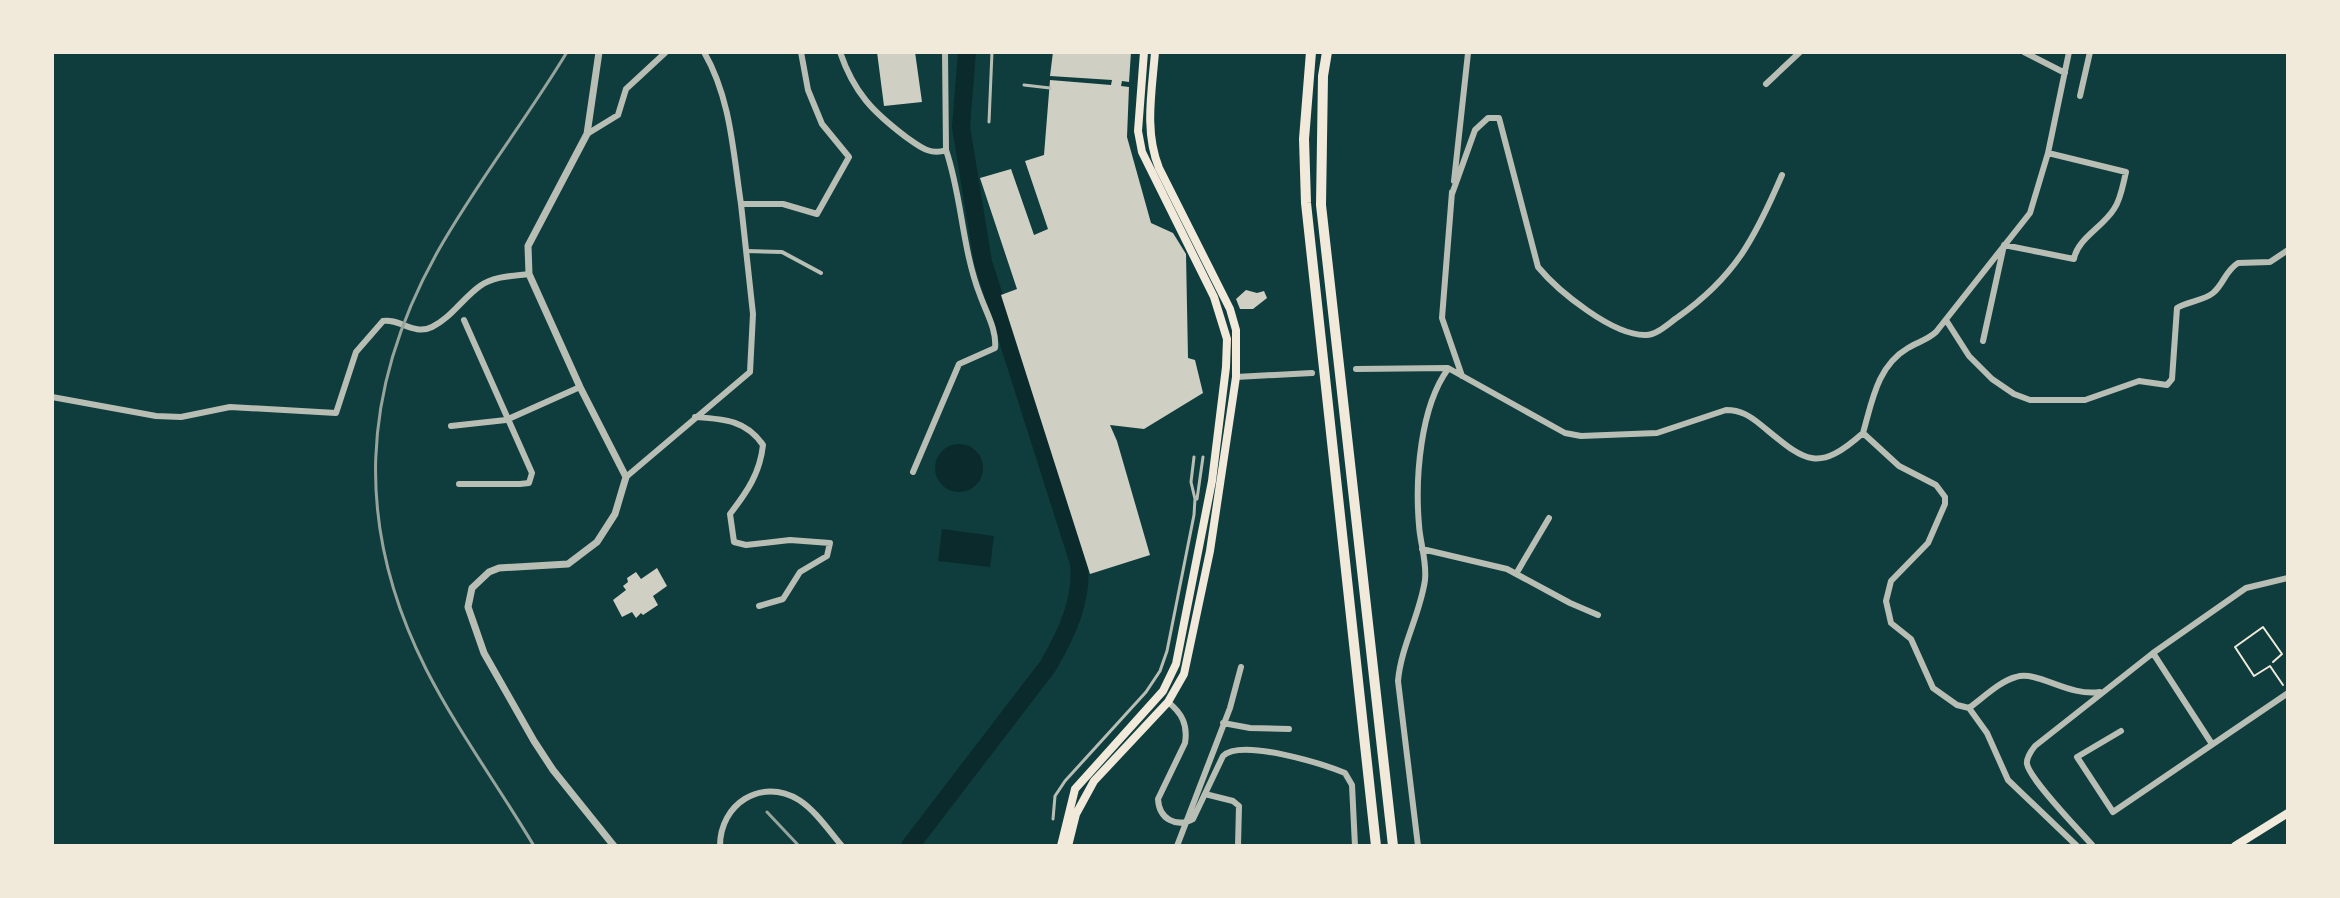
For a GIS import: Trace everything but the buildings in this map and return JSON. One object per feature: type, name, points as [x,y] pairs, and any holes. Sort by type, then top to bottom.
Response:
[{"type":"highway","points":[[1311,52],[1304,139],[1306,203],[1376,846]]},
{"type":"highway","points":[[1327,52],[1323,76],[1321,205],[1393,846]]},
{"type":"main road","points":[[1061,846],[1075,789],[1163,691],[1176,664],[1212,481],[1226,367],[1227,339],[1214,297],[1142,152],[1138,131],[1144,52]]},
{"type":"main road","points":[[1068,846],[1076,814],[1094,781],[1168,702],[1187,664],[1222,483],[1236,377],[1236,330],[1230,309],[1152,149],[1155,52]]},
{"type":"main road","points":[[2235,846],[2288,813]]},
{"type":"street","points":[[599,52],[587,134],[528,246],[529,274],[580,387],[626,477]]},
{"type":"street","points":[[587,134],[618,115],[626,89],[666,52]]},
{"type":"street","points":[[614,846],[553,770],[534,741],[484,653],[468,607],[472,588],[489,572],[499,568],[568,564],[597,542],[615,514],[626,477],[750,372],[753,314],[727,105],[704,52]]},
{"type":"street","points":[[741,204],[783,204],[817,214],[849,157],[822,124],[808,90],[801,52]]},
{"type":"street","points":[[840,52],[847,72],[876,114],[924,150],[939,153],[946,150]]},
{"type":"street","points":[[913,472],[959,364],[995,348],[996,337],[978,291],[958,206],[956,178],[946,150],[945,52]]},
{"type":"street","points":[[1766,84],[1800,52]]},
{"type":"street","points":[[2024,52],[2065,73]]},
{"type":"street","points":[[1356,369],[1448,368],[1565,433],[1581,436],[1657,433],[1726,410],[1735,410],[1749,415],[1803,458],[1835,456],[1863,433],[1880,377],[1893,360],[1925,341],[1946,320],[2030,213],[2048,153],[2069,52]]},
{"type":"street","points":[[2080,96],[2090,52]]},
{"type":"street","points":[[1462,376],[1442,318],[1468,53]]},
{"type":"street","points":[[1452,194],[1475,130],[1488,118],[1499,118],[1538,267],[1547,278],[1589,311],[1622,329],[1646,335],[1659,330],[1704,298],[1725,278],[1756,233],[1782,175]]},
{"type":"street","points":[[2004,245],[2074,259],[2076,249],[2116,207],[2126,172],[2048,153]]},
{"type":"street","points":[[1983,341],[2004,245]]},
{"type":"street","points":[[1946,320],[1969,356],[1992,379],[2014,394],[2030,400],[2085,400],[2139,381],[2167,385],[2172,379],[2177,308],[2211,295],[2238,263],[2270,262],[2288,250]]},
{"type":"street","points":[[746,251],[782,252],[821,273]]},
{"type":"street","points":[[52,397],[156,416],[181,417],[230,407],[336,413],[356,352],[383,321],[416,330],[433,327],[482,284],[500,277],[529,274]]},
{"type":"street","points":[[459,484],[520,484],[529,483],[532,479],[464,320]]},
{"type":"street","points":[[1418,846],[1398,681],[1400,660],[1423,588],[1426,566],[1417,494],[1422,442],[1439,380],[1448,368]]},
{"type":"street","points":[[1236,377],[1312,373]]},
{"type":"street","points":[[451,426],[506,420],[580,387]]},
{"type":"street","points":[[695,417],[720,419],[752,429],[763,445],[761,462],[750,489],[730,514],[734,542],[746,545],[790,540],[830,543],[827,556],[800,572],[783,599],[759,606]]},
{"type":"street","points":[[1863,433],[1899,466],[1944,492],[1945,504],[1928,543],[1891,581],[1886,601],[1891,623],[1911,639],[1933,688],[1957,705],[1969,708],[1987,733],[2008,780],[2077,846]]},
{"type":"street","points":[[1516,574],[1549,518]]},
{"type":"street","points":[[1422,549],[1477,561],[1516,574],[1598,615]]},
{"type":"street","points":[[2093,846],[2045,792],[2028,767],[2027,761],[2035,746],[2153,653],[2246,588],[2288,578]]},
{"type":"street","points":[[2153,653],[2212,744]]},
{"type":"street","points":[[1177,846],[1235,693],[1241,667]]},
{"type":"street","points":[[1969,708],[2012,677],[2027,675],[2079,694],[2103,691]]},
{"type":"street","points":[[2121,731],[2077,757],[2113,812],[2288,693]]},
{"type":"street","points":[[1168,702],[1183,718],[1186,734],[1185,743],[1158,799],[1158,808],[1163,816],[1171,822],[1186,823],[1196,815],[1223,756],[1229,750],[1249,748],[1345,773],[1352,781],[1355,846]]},
{"type":"street","points":[[1223,723],[1250,728],[1289,729]]},
{"type":"street","points":[[720,846],[720,833],[733,807],[748,796],[759,793],[779,793],[797,799],[842,846]]},
{"type":"street","points":[[1205,794],[1233,801],[1239,806],[1238,846]]},
{"type":"lane","points":[[989,122],[992,52]]},
{"type":"lane","points":[[990,80],[997,82]]},
{"type":"lane","points":[[1024,85],[1050,88]]},
{"type":"lane","points":[[1194,457],[1191,482],[1195,507]]},
{"type":"lane","points":[[1053,819],[1055,796],[1065,781],[1146,692],[1160,671],[1167,651],[1203,457]]},
{"type":"path","points":[[2273,662],[2282,654],[2263,627],[2235,647],[2254,676],[2270,666],[2288,693]]},
{"type":"water","points":[[959,444],[976,451],[983,468],[976,485],[959,492],[942,485],[935,468],[942,451]]},
{"type":"water","points":[[942,529],[994,536],[990,567],[938,561]]},
{"type":"waterway","points":[[910,846],[1048,666],[1072,617],[1080,577],[1079,563],[983,262],[961,127],[967,52]]},
{"type":"railway","points":[[534,846],[438,692],[403,616],[387,563],[378,511],[376,458],[381,407],[393,355],[412,303],[453,225],[567,52]]},
{"type":"railway","points":[[767,812],[799,846]]}]
